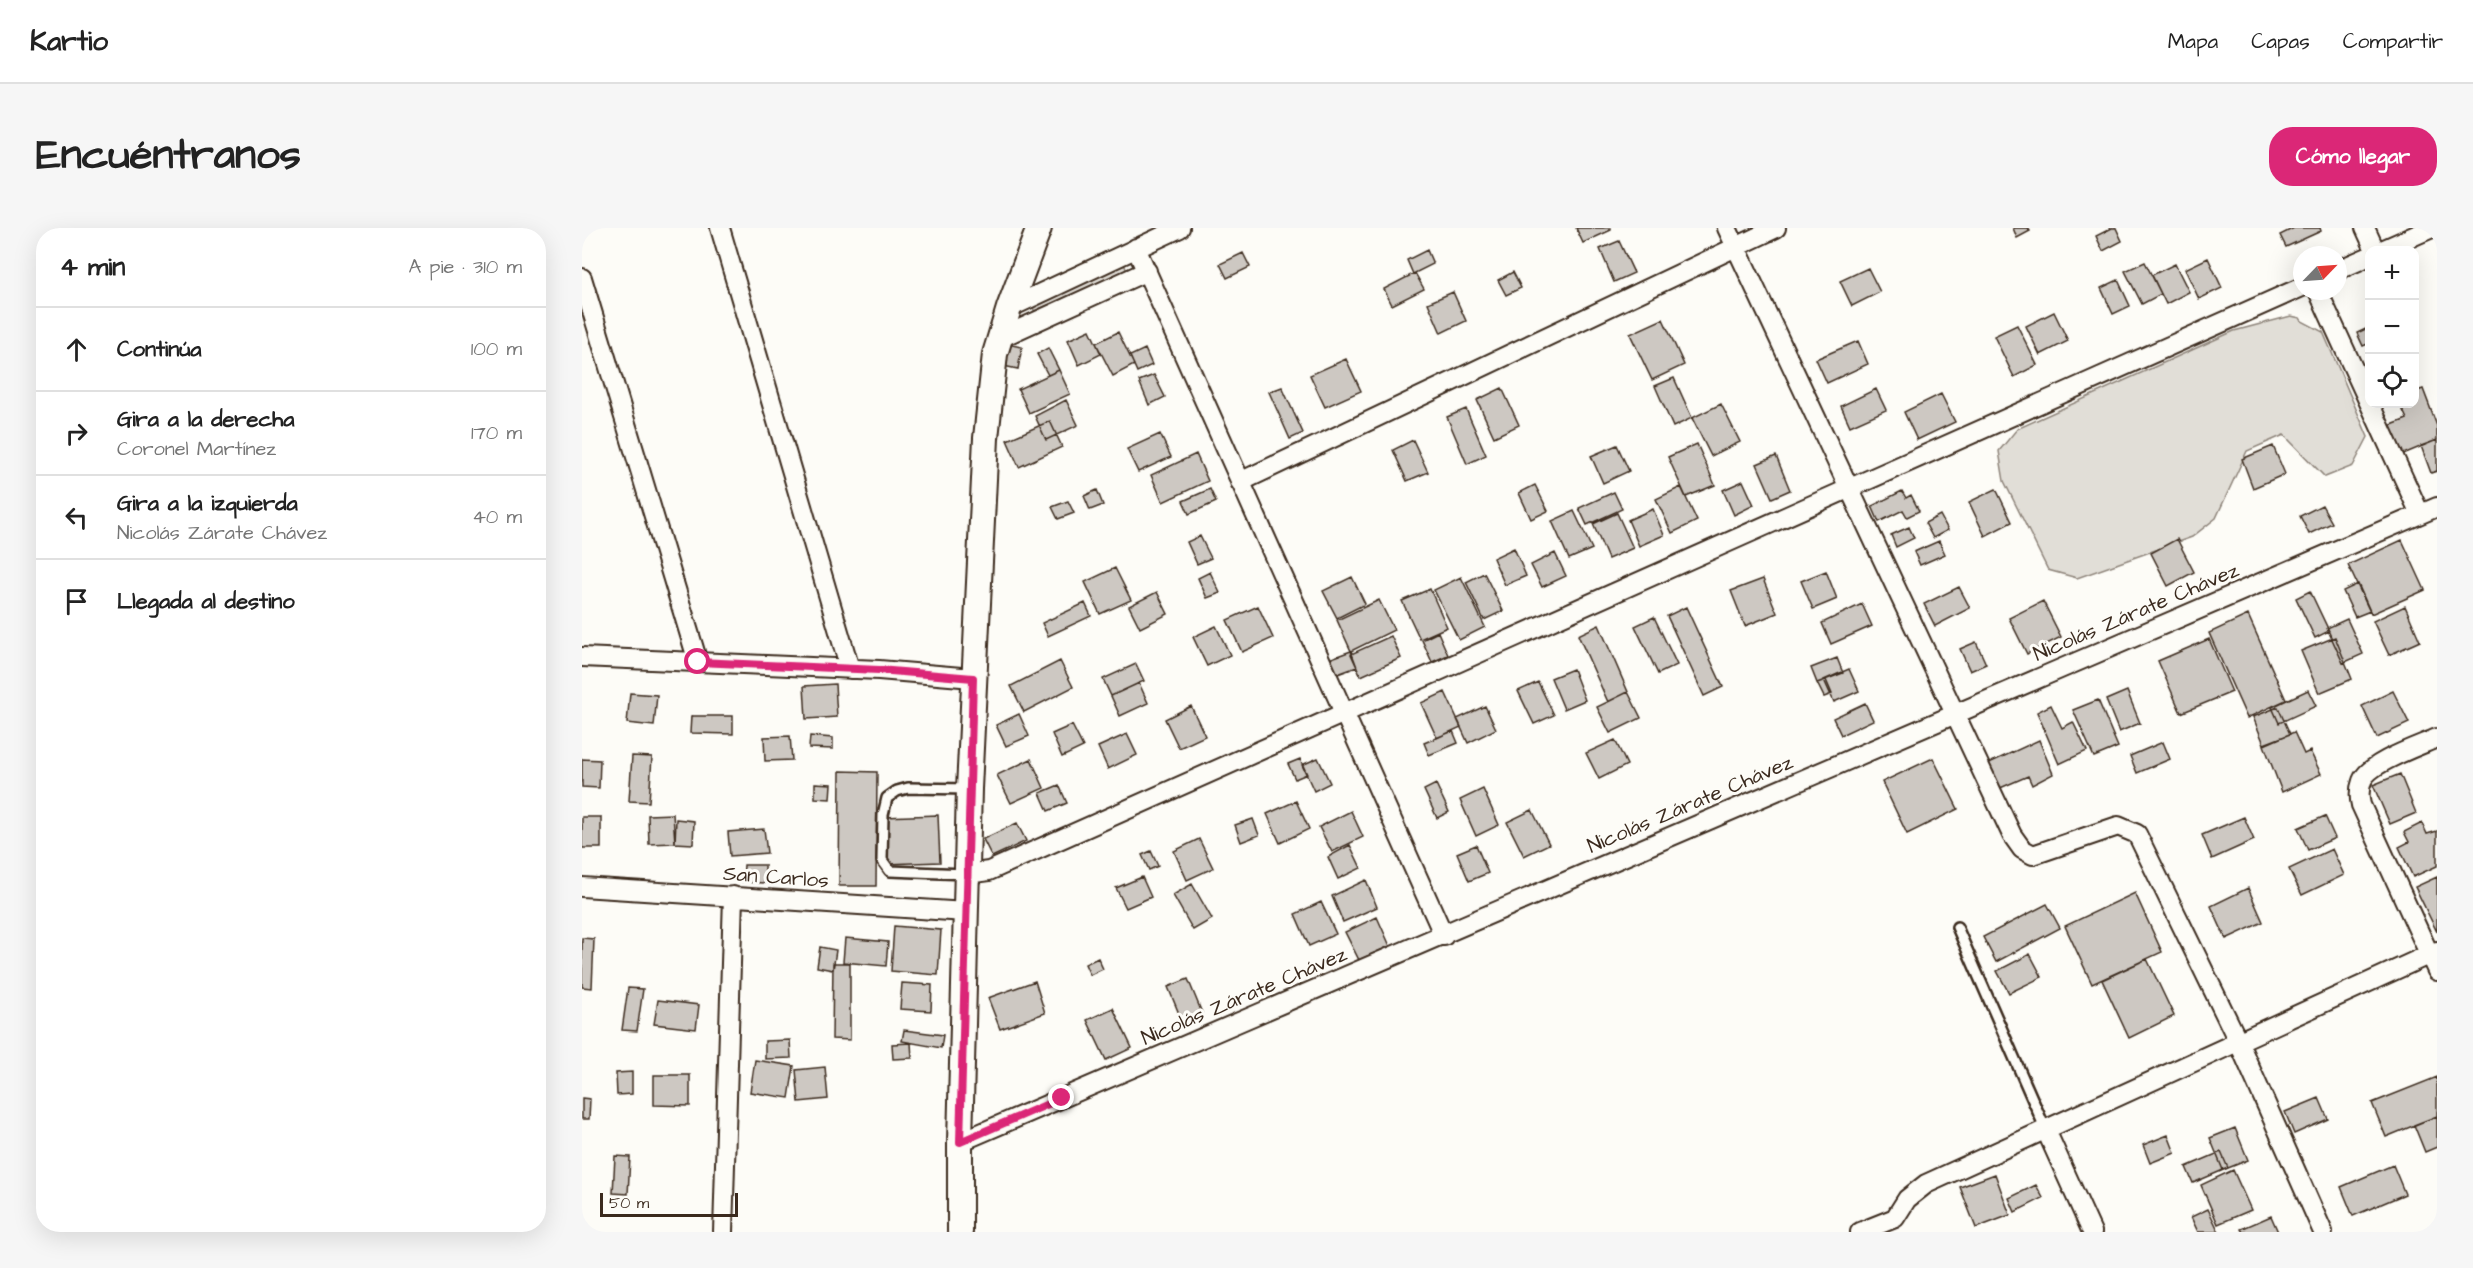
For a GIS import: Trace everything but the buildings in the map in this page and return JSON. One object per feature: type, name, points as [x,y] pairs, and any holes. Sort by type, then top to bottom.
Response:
[{"type":"main road","points":[[960,1232],[960,1142],[969,789],[986,438],[1000,338],[1039,228]]},
{"type":"street","points":[[720,228],[850,669]]},
{"type":"street","points":[[1009,308],[1180,228]]},
{"type":"street","points":[[1727,228],[2012,835],[2022,849],[2033,855],[2118,826],[2129,828],[2137,834],[2238,1041],[2323,1232]]},
{"type":"street","points":[[1240,482],[1776,228]]},
{"type":"street","points":[[2365,228],[2373,246]]},
{"type":"street","points":[[2391,246],[2432,228]]},
{"type":"street","points":[[1136,248],[1444,936]]},
{"type":"street","points":[[2347,266],[2365,258]]},
{"type":"street","points":[[1000,338],[1146,271]]},
{"type":"street","points":[[582,278],[698,662]]},
{"type":"street","points":[[967,874],[989,871],[2293,291]]},
{"type":"street","points":[[2322,300],[2420,514]]},
{"type":"street","name":"Nicolás Zárate Chávez","points":[[960,1142],[1444,936],[2437,507]]},
{"type":"street","points":[[582,657],[850,669],[973,678]]},
{"type":"street","points":[[1860,1232],[1897,1225],[1907,1199],[1926,1184],[2238,1041],[2434,959],[2361,805],[2359,795],[2362,780],[2370,770],[2437,738]]},
{"type":"street","name":"San Carlos","points":[[582,887],[966,912]]},
{"type":"street","points":[[723,1232],[733,896]]},
{"type":"street","points":[[2045,1128],[2092,1232]]},
{"type":"lane","points":[[967,874],[890,871],[882,860],[883,814],[890,794],[908,788],[969,789]]},
{"type":"lane","points":[[1957,927],[2045,1128]]},
{"type":"shaded area","points":[[1121,265],[1125,266],[1127,272],[1034,311],[1033,305]]},
{"type":"shaded area","points":[[2291,316],[2300,318],[2323,332],[2368,437],[2353,466],[2325,477],[2284,435],[2247,451],[2216,518],[2192,537],[2077,578],[2048,570],[2004,481],[1999,451],[2017,429],[2234,331]]},
{"type":"route","points":[[698,662],[879,670],[973,678],[960,1142],[1062,1098]]}]
